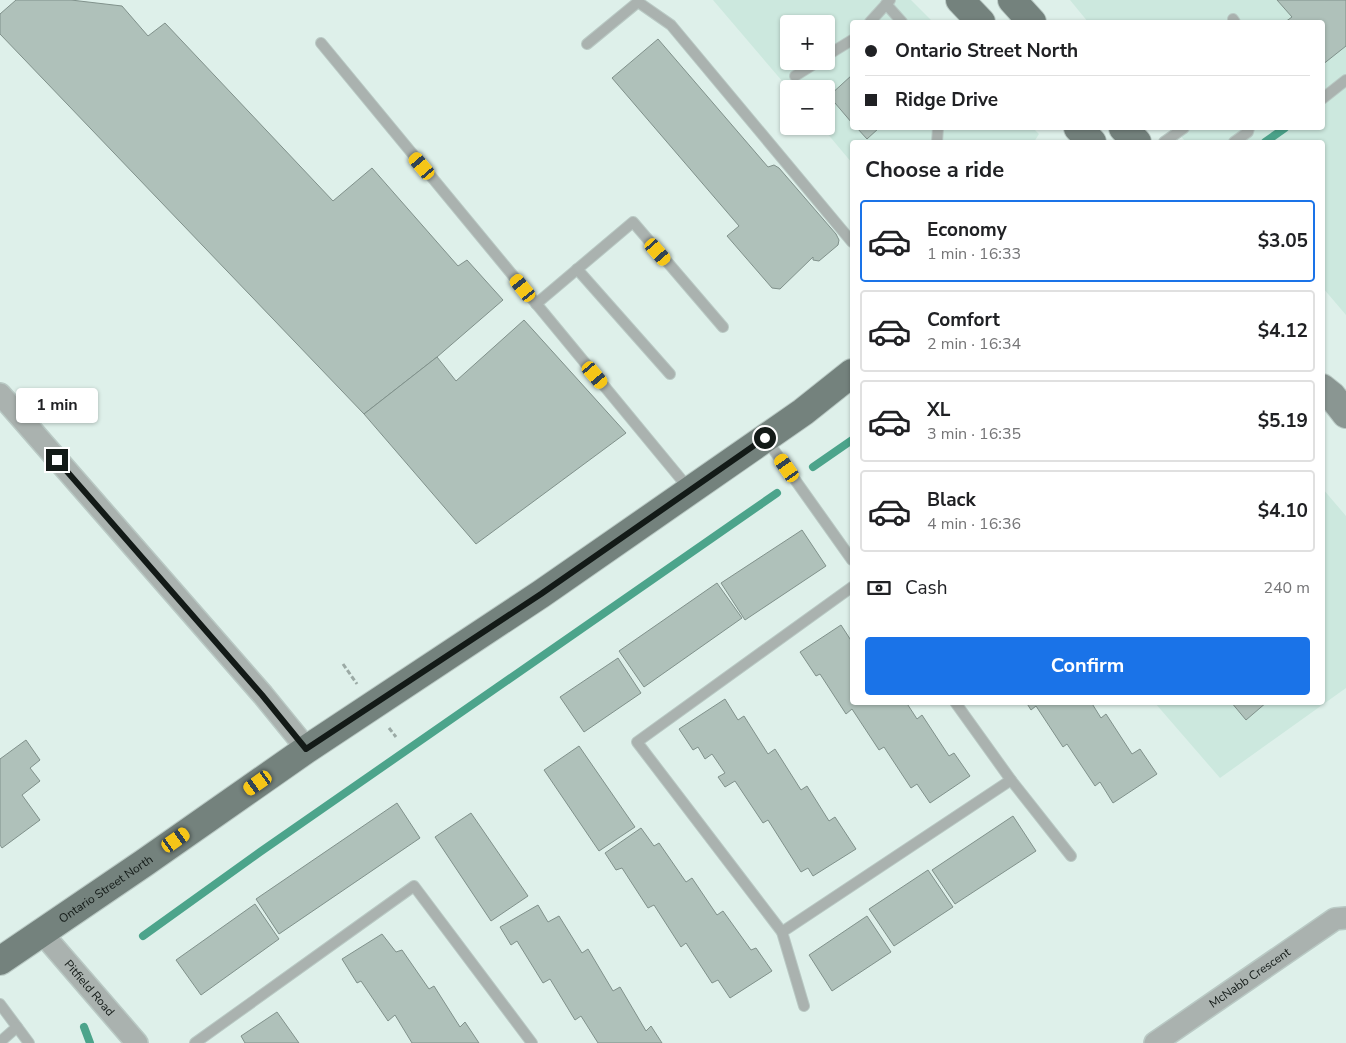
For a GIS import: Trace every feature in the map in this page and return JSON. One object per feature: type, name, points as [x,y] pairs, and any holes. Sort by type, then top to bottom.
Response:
[{"type":"main road","points":[[960,0],[979,20]]},
{"type":"main road","points":[[1012,0],[1030,20]]},
{"type":"main road","points":[[1080,130],[1090,140]]},
{"type":"main road","points":[[1126,130],[1134,140]]},
{"type":"main road","name":"Ontario Street North","points":[[0,961],[306,749],[541,594],[803,412],[850,375]]},
{"type":"main road","points":[[1325,390],[1332,396],[1346,414]]},
{"type":"street","points":[[2,400],[256,688],[306,749]]},
{"type":"street","name":"McNabb Crescent","points":[[1155,1043],[1335,919],[1346,918]]},
{"type":"street","name":"Pitfield Road","points":[[41,932],[137,1043]]},
{"type":"lane","points":[[587,44],[638,2],[671,25],[850,240]]},
{"type":"lane","points":[[872,20],[888,2],[901,20]]},
{"type":"lane","points":[[835,50],[850,41]]},
{"type":"lane","points":[[321,44],[690,490]]},
{"type":"lane","points":[[795,76],[805,70]]},
{"type":"lane","points":[[1325,97],[1346,80]]},
{"type":"lane","points":[[1167,140],[1181,130]]},
{"type":"lane","points":[[1237,140],[1248,130]]},
{"type":"lane","points":[[536,304],[632,222],[723,326]]},
{"type":"lane","points":[[576,269],[670,374]]},
{"type":"lane","points":[[765,438],[850,557]]},
{"type":"lane","points":[[804,1006],[782,932],[637,742],[850,588]]},
{"type":"lane","points":[[957,705],[1011,780],[1071,856]]},
{"type":"lane","points":[[782,932],[1011,780]]},
{"type":"lane","points":[[195,1043],[414,886],[532,1043]]},
{"type":"lane","points":[[0,1004],[30,1043]]},
{"type":"lane","points":[[0,1042],[17,1027]]},
{"type":"shaded area","points":[[713,0],[911,0],[931,20],[850,20],[850,130],[1035,130],[1039,134],[1035,140],[850,140],[850,161],[829,135],[835,135],[835,80],[781,80]]},
{"type":"shaded area","points":[[1070,0],[1346,0],[1346,315],[1325,290],[1325,140],[1184,140],[1175,130],[1325,130],[1325,20],[1086,20]]},
{"type":"shaded area","points":[[1325,491],[1346,516],[1346,688],[1325,703]]},
{"type":"shaded area","points":[[1157,705],[1322,705],[1220,778]]},
{"type":"building","points":[[16,0],[71,0],[122,6],[148,36],[165,23],[333,201],[372,168],[458,266],[467,260],[503,300],[437,357],[364,414],[0,34],[0,14]]},
{"type":"building","points":[[1277,0],[1346,0],[1346,46],[1325,63],[1325,20],[1288,20],[1292,17]]},
{"type":"building","points":[[658,39],[768,167],[774,165],[779,168],[836,234],[839,240],[838,245],[819,261],[813,260],[813,257],[780,289],[772,288],[727,236],[739,226],[612,78]]},
{"type":"building","points":[[850,77],[850,121],[835,103],[835,91]]},
{"type":"building","points":[[859,130],[877,130],[867,139]]},
{"type":"building","points":[[524,320],[626,433],[476,544],[364,414],[437,357],[456,381]]},
{"type":"building","points":[[802,530],[826,566],[745,620],[721,583]]},
{"type":"building","points":[[717,583],[742,618],[644,687],[619,651]]},
{"type":"building","points":[[841,625],[850,639],[850,705],[908,705],[917,719],[922,715],[949,756],[954,753],[970,776],[930,803],[917,784],[911,788],[884,747],[879,750],[852,709],[846,714],[820,674],[816,676],[800,652]]},
{"type":"building","points":[[618,658],[641,693],[584,732],[560,697]]},
{"type":"building","points":[[725,699],[738,720],[744,716],[768,754],[775,749],[801,790],[807,786],[829,821],[835,817],[856,849],[813,876],[808,868],[801,872],[768,820],[763,823],[735,781],[725,787],[718,777],[725,773],[712,754],[705,759],[698,747],[693,750],[679,729]]},
{"type":"building","points":[[1028,705],[1093,705],[1101,718],[1106,714],[1132,754],[1140,749],[1157,774],[1113,803],[1100,782],[1095,786],[1067,744],[1063,747],[1036,706],[1031,710]]},
{"type":"building","points":[[1234,705],[1264,705],[1246,720]]},
{"type":"building","points":[[26,740],[40,760],[30,768],[40,781],[22,795],[40,820],[2,848],[0,845],[0,759]]},
{"type":"building","points":[[579,746],[635,827],[599,851],[544,770]]},
{"type":"building","points":[[397,803],[420,838],[279,934],[256,899]]},
{"type":"building","points":[[471,813],[528,896],[491,921],[435,837]]},
{"type":"building","points":[[1013,816],[1036,851],[955,904],[932,870]]},
{"type":"building","points":[[641,828],[654,846],[659,843],[686,882],[692,878],[717,915],[723,911],[751,950],[756,948],[772,971],[730,998],[718,980],[712,983],[686,943],[681,947],[654,905],[648,908],[622,868],[616,870],[605,853]]},
{"type":"building","points":[[928,870],[953,907],[894,946],[869,909]]},
{"type":"building","points":[[255,904],[279,939],[201,995],[176,960]]},
{"type":"building","points":[[538,905],[548,922],[559,916],[582,953],[588,949],[613,991],[620,987],[646,1031],[651,1026],[662,1043],[598,1043],[581,1016],[575,1020],[550,979],[543,983],[517,941],[511,945],[500,927]]},
{"type":"building","points":[[867,916],[891,952],[832,991],[809,955]]},
{"type":"building","points":[[382,934],[396,952],[402,950],[429,989],[434,986],[460,1027],[465,1022],[479,1043],[412,1043],[395,1015],[388,1021],[361,981],[357,983],[342,959]]},
{"type":"building","points":[[277,1012],[299,1043],[245,1043],[241,1036]]},
{"type":"waterway","points":[[1268,140],[1282,130]]},
{"type":"waterway","points":[[813,467],[850,441]]},
{"type":"waterway","points":[[143,936],[260,852],[777,493]]},
{"type":"waterway","points":[[84,1027],[90,1043]]},
{"type":"route","points":[[57,460],[262,695],[306,749],[541,594],[765,438]]}]
